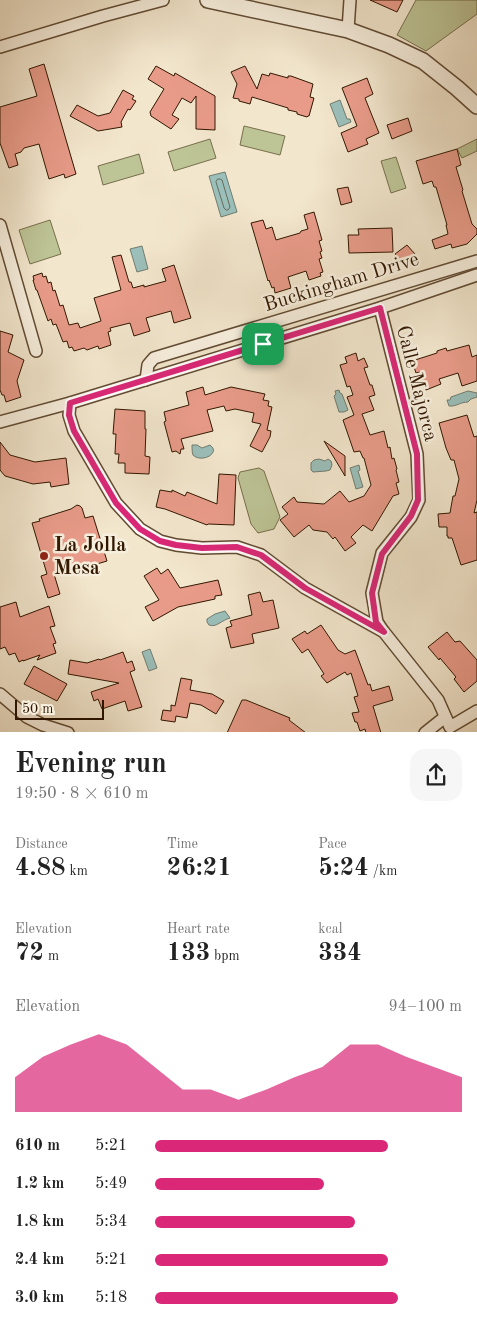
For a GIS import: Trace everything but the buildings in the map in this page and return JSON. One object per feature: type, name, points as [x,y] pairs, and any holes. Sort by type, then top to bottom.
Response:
[{"type":"street","points":[[0,47],[163,0]]},
{"type":"street","points":[[208,0],[348,30],[388,44],[423,61],[477,106]]},
{"type":"street","points":[[348,30],[350,0]]},
{"type":"street","points":[[0,225],[36,352]]},
{"type":"street","name":"Buckingham Drive","points":[[146,380],[148,365],[154,358],[477,261]]},
{"type":"street","name":"Buckingham Drive","points":[[0,422],[70,403],[380,308],[477,275]]},
{"type":"street","name":"Calle Majorca","points":[[380,308],[417,454],[418,500],[411,516],[382,554],[372,593],[376,622],[384,632]]},
{"type":"street","points":[[70,403],[69,415],[74,431],[116,503],[140,529],[160,541],[176,545],[202,548],[237,547],[261,555],[305,588],[384,632],[438,700],[450,727],[477,711]]},
{"type":"street","points":[[0,694],[27,717],[43,725],[68,732]]},
{"type":"street","points":[[425,732],[445,717]]},
{"type":"green space","points":[[416,0],[477,0],[477,14],[426,51],[397,35]]},
{"type":"green space","points":[[244,126],[285,136],[280,155],[240,145]]},
{"type":"green space","points":[[210,139],[216,158],[174,171],[168,152]]},
{"type":"green space","points":[[477,139],[477,151],[462,158],[457,149]]},
{"type":"green space","points":[[139,154],[144,173],[103,185],[98,166]]},
{"type":"green space","points":[[396,157],[406,188],[391,193],[381,161]]},
{"type":"green space","points":[[50,220],[61,254],[30,264],[19,230]]},
{"type":"green space","points":[[259,468],[264,471],[280,517],[274,529],[258,533],[251,524],[238,478],[240,472]]},
{"type":"water","points":[[340,100],[347,119],[350,119],[351,122],[339,127],[330,104]]},
{"type":"water","points":[[225,172],[237,212],[221,217],[209,176]]},
{"type":"water","points":[[142,246],[148,269],[137,272],[130,249]]},
{"type":"water","points":[[339,390],[348,410],[344,412],[339,412],[334,396],[336,394],[335,391]]},
{"type":"water","points":[[468,391],[477,393],[477,397],[468,402],[449,406],[447,400]]},
{"type":"water","points":[[192,445],[202,448],[210,445],[213,448],[213,452],[206,457],[197,458],[193,455]]},
{"type":"water","points":[[319,459],[331,461],[330,470],[313,472],[311,470],[311,463]]},
{"type":"water","points":[[359,465],[360,470],[358,471],[363,487],[356,489],[350,468]]},
{"type":"water","points":[[225,611],[230,618],[217,625],[209,625],[207,619]]},
{"type":"water","points":[[150,649],[157,668],[149,671],[142,652]]},
{"type":"place","name":"La Jolla Mesa","points":[[44,556]]},
{"type":"route","points":[[380,308],[417,454],[418,500],[411,516],[382,554],[372,593],[376,622],[384,632],[305,588],[261,555],[237,547],[202,548],[176,545],[160,541],[140,529],[116,503],[74,431],[69,415],[70,403],[263,344],[380,308]]}]
